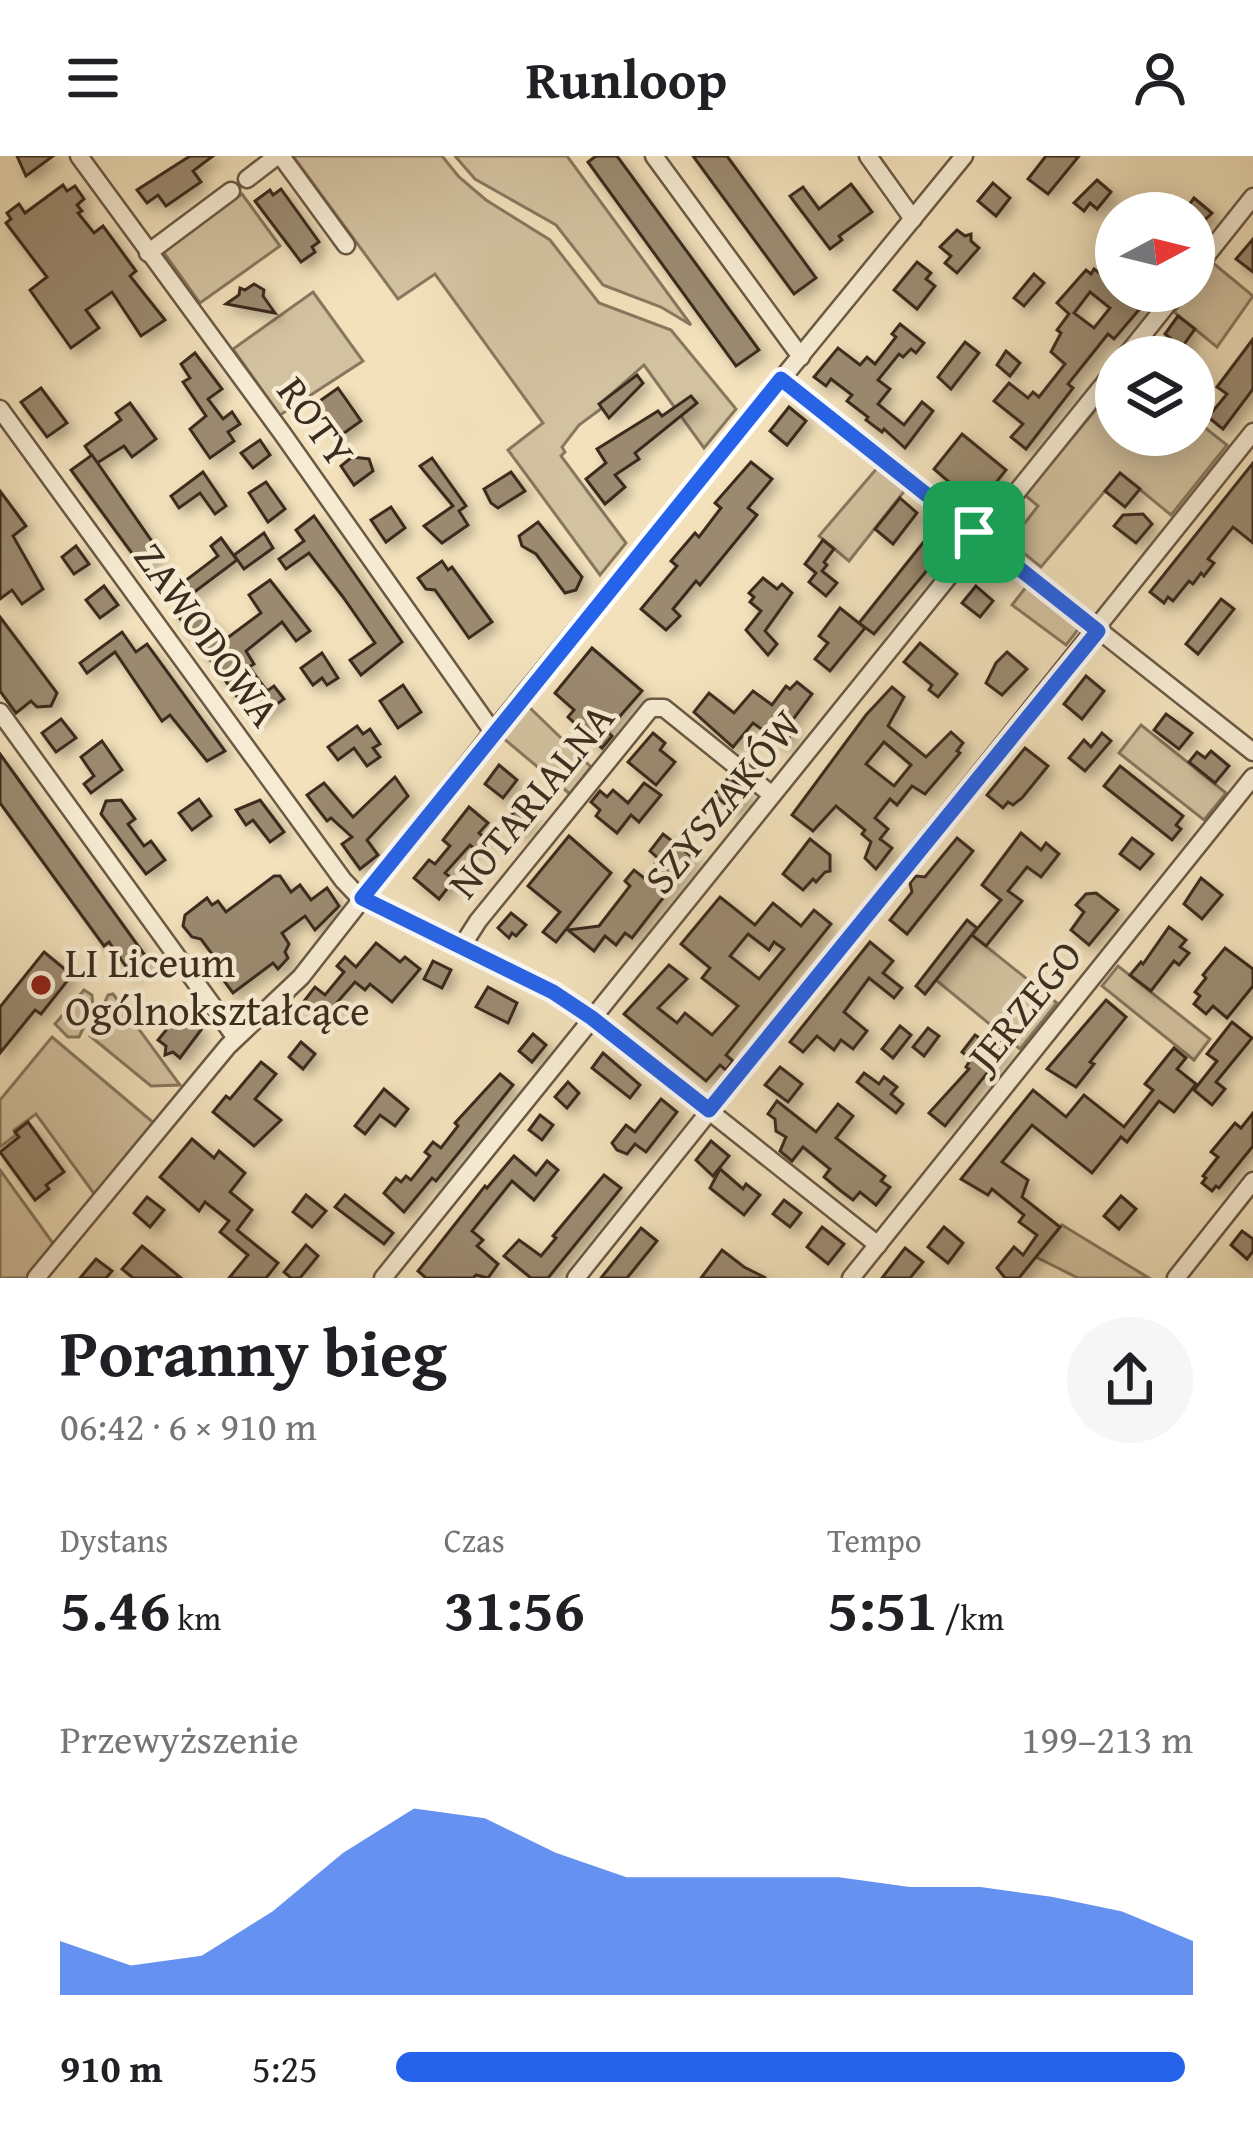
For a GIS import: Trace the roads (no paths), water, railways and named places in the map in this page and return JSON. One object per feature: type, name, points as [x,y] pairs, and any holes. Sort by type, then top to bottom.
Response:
[{"type":"street","name":"ROTY","points":[[79,156],[493,732]]},
{"type":"street","points":[[247,179],[279,156],[346,245]]},
{"type":"street","points":[[653,156],[801,357]]},
{"type":"street","points":[[868,156],[913,218]]},
{"type":"street","points":[[36,1278],[236,1038],[301,977],[493,732],[964,156]]},
{"type":"street","points":[[148,253],[231,191]]},
{"type":"street","points":[[1215,245],[1253,197]]},
{"type":"street","points":[[1142,336],[1161,312]]},
{"type":"street","points":[[781,379],[1253,752]]},
{"type":"street","name":"SZYSZAKÓW","points":[[383,1278],[1095,395]]},
{"type":"street","name":"ZAWODOWA","points":[[0,409],[343,880],[362,898]]},
{"type":"street","points":[[576,1278],[1253,433]]},
{"type":"street","name":"NOTARIALNA","points":[[462,946],[651,708],[664,708],[772,795]]},
{"type":"street","points":[[0,712],[236,1038]]},
{"type":"street","name":"JERZEGO","points":[[851,1278],[1253,777]]},
{"type":"street","points":[[362,898],[537,983],[592,1018],[878,1245]]},
{"type":"street","points":[[1176,1278],[1253,1181]]},
{"type":"place","name":"LI Liceum Ogólnokształcące","points":[[41,985]]}]
